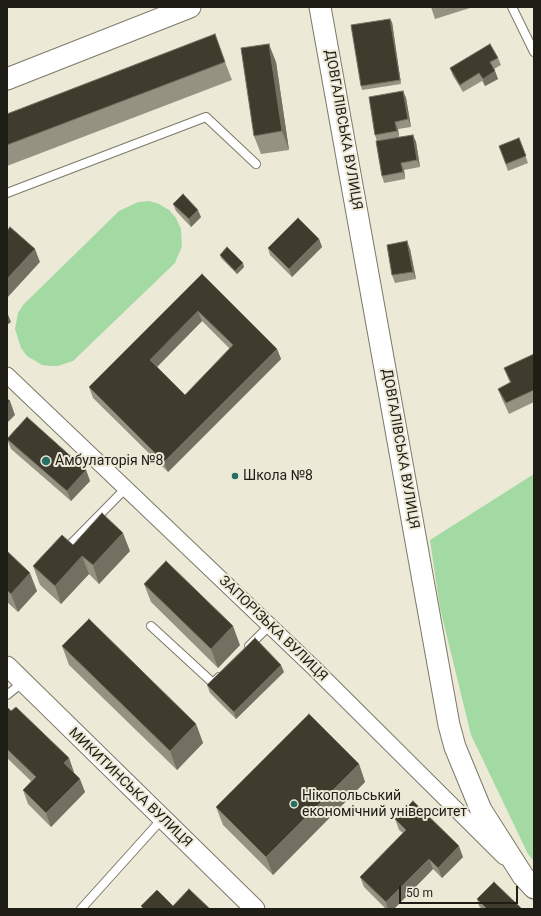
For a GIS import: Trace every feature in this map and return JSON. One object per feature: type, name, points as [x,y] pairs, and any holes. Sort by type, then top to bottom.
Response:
[{"type":"main road","points":[[9,74],[190,7]]},
{"type":"main road","name":"ДОВГАЛІВСЬКА ВУЛИЦЯ","points":[[320,7],[449,725],[455,747],[481,810],[528,882]]},
{"type":"street","name":"ЗАПОРІЗЬКА ВУЛИЦЯ","points":[[7,375],[270,625],[528,882]]},
{"type":"street","name":"МИКИТИНСЬКА ВУЛИЦЯ","points":[[7,666],[255,909]]},
{"type":"lane","points":[[512,7],[534,52]]},
{"type":"lane","points":[[7,193],[206,117],[256,164]]},
{"type":"lane","points":[[59,556],[126,488]]},
{"type":"lane","points":[[244,652],[270,625]]},
{"type":"lane","points":[[151,626],[213,683],[223,673]]},
{"type":"lane","points":[[7,695],[23,682]]},
{"type":"lane","points":[[81,909],[162,819]]},
{"type":"green space","points":[[149,201],[159,204],[169,210],[176,218],[181,229],[182,246],[175,263],[73,361],[58,366],[50,366],[42,365],[27,356],[21,348],[15,329],[18,313],[23,305],[119,211],[138,202]]},
{"type":"green space","points":[[534,474],[534,861],[528,854],[471,735],[440,608],[430,540]]},
{"type":"building","points":[[390,19],[400,80],[361,86],[351,25]]},
{"type":"building","points":[[215,34],[225,62],[7,145],[7,114]]},
{"type":"building","points":[[269,44],[282,131],[254,136],[241,48]]},
{"type":"building","points":[[490,44],[498,58],[490,62],[495,71],[483,79],[479,73],[460,85],[450,68]]},
{"type":"building","points":[[403,91],[408,119],[395,122],[397,131],[375,135],[369,97]]},
{"type":"building","points":[[413,135],[417,160],[401,163],[403,172],[382,176],[376,141]]},
{"type":"building","points":[[519,138],[526,156],[506,164],[499,146]]},
{"type":"building","points":[[183,194],[198,210],[189,219],[173,204]]},
{"type":"building","points":[[298,218],[319,239],[289,269],[268,248]]},
{"type":"building","points":[[10,227],[35,249],[7,279],[7,231]]},
{"type":"building","points":[[407,241],[413,272],[392,275],[387,245]]},
{"type":"building","points":[[227,247],[243,263],[235,271],[220,255]]},
{"type":"building","points":[[202,274],[277,349],[164,462],[89,387]],"holes":[[[198,311],[233,345],[185,395],[150,360]]]},
{"type":"building","points":[[534,354],[534,390],[506,403],[498,389],[511,382],[504,368]]},
{"type":"building","name":"Амбулаторія №8","points":[[27,417],[86,470],[67,491],[7,439]]},
{"type":"building","points":[[102,513],[123,533],[93,565],[82,556],[55,586],[33,566],[62,535],[73,545]]},
{"type":"building","points":[[7,551],[30,573],[11,594],[7,590]]},
{"type":"building","points":[[166,561],[233,626],[211,649],[144,584]]},
{"type":"building","points":[[89,619],[196,724],[170,751],[62,646]]},
{"type":"building","points":[[255,638],[281,665],[234,712],[207,685]]},
{"type":"building","points":[[7,707],[11,711],[16,707],[69,758],[64,763],[80,779],[46,813],[23,790],[36,777],[7,749]]},
{"type":"building","name":"Нікопольський економічний університет","points":[[309,714],[359,764],[266,857],[216,807]]},
{"type":"building","points":[[413,801],[459,846],[438,868],[429,859],[386,902],[360,877],[406,830],[395,819]]},
{"type":"building","points":[[494,882],[522,909],[487,909],[477,899]]},
{"type":"building","points":[[189,889],[210,909],[144,909],[141,906],[157,890],[173,906]]},
{"type":"place","name":"Амбулаторія №8","points":[[46,461]]},
{"type":"place","name":"Школа №8","points":[[235,476]]},
{"type":"place","name":"Нікопольський економічний університет","points":[[294,804]]}]
